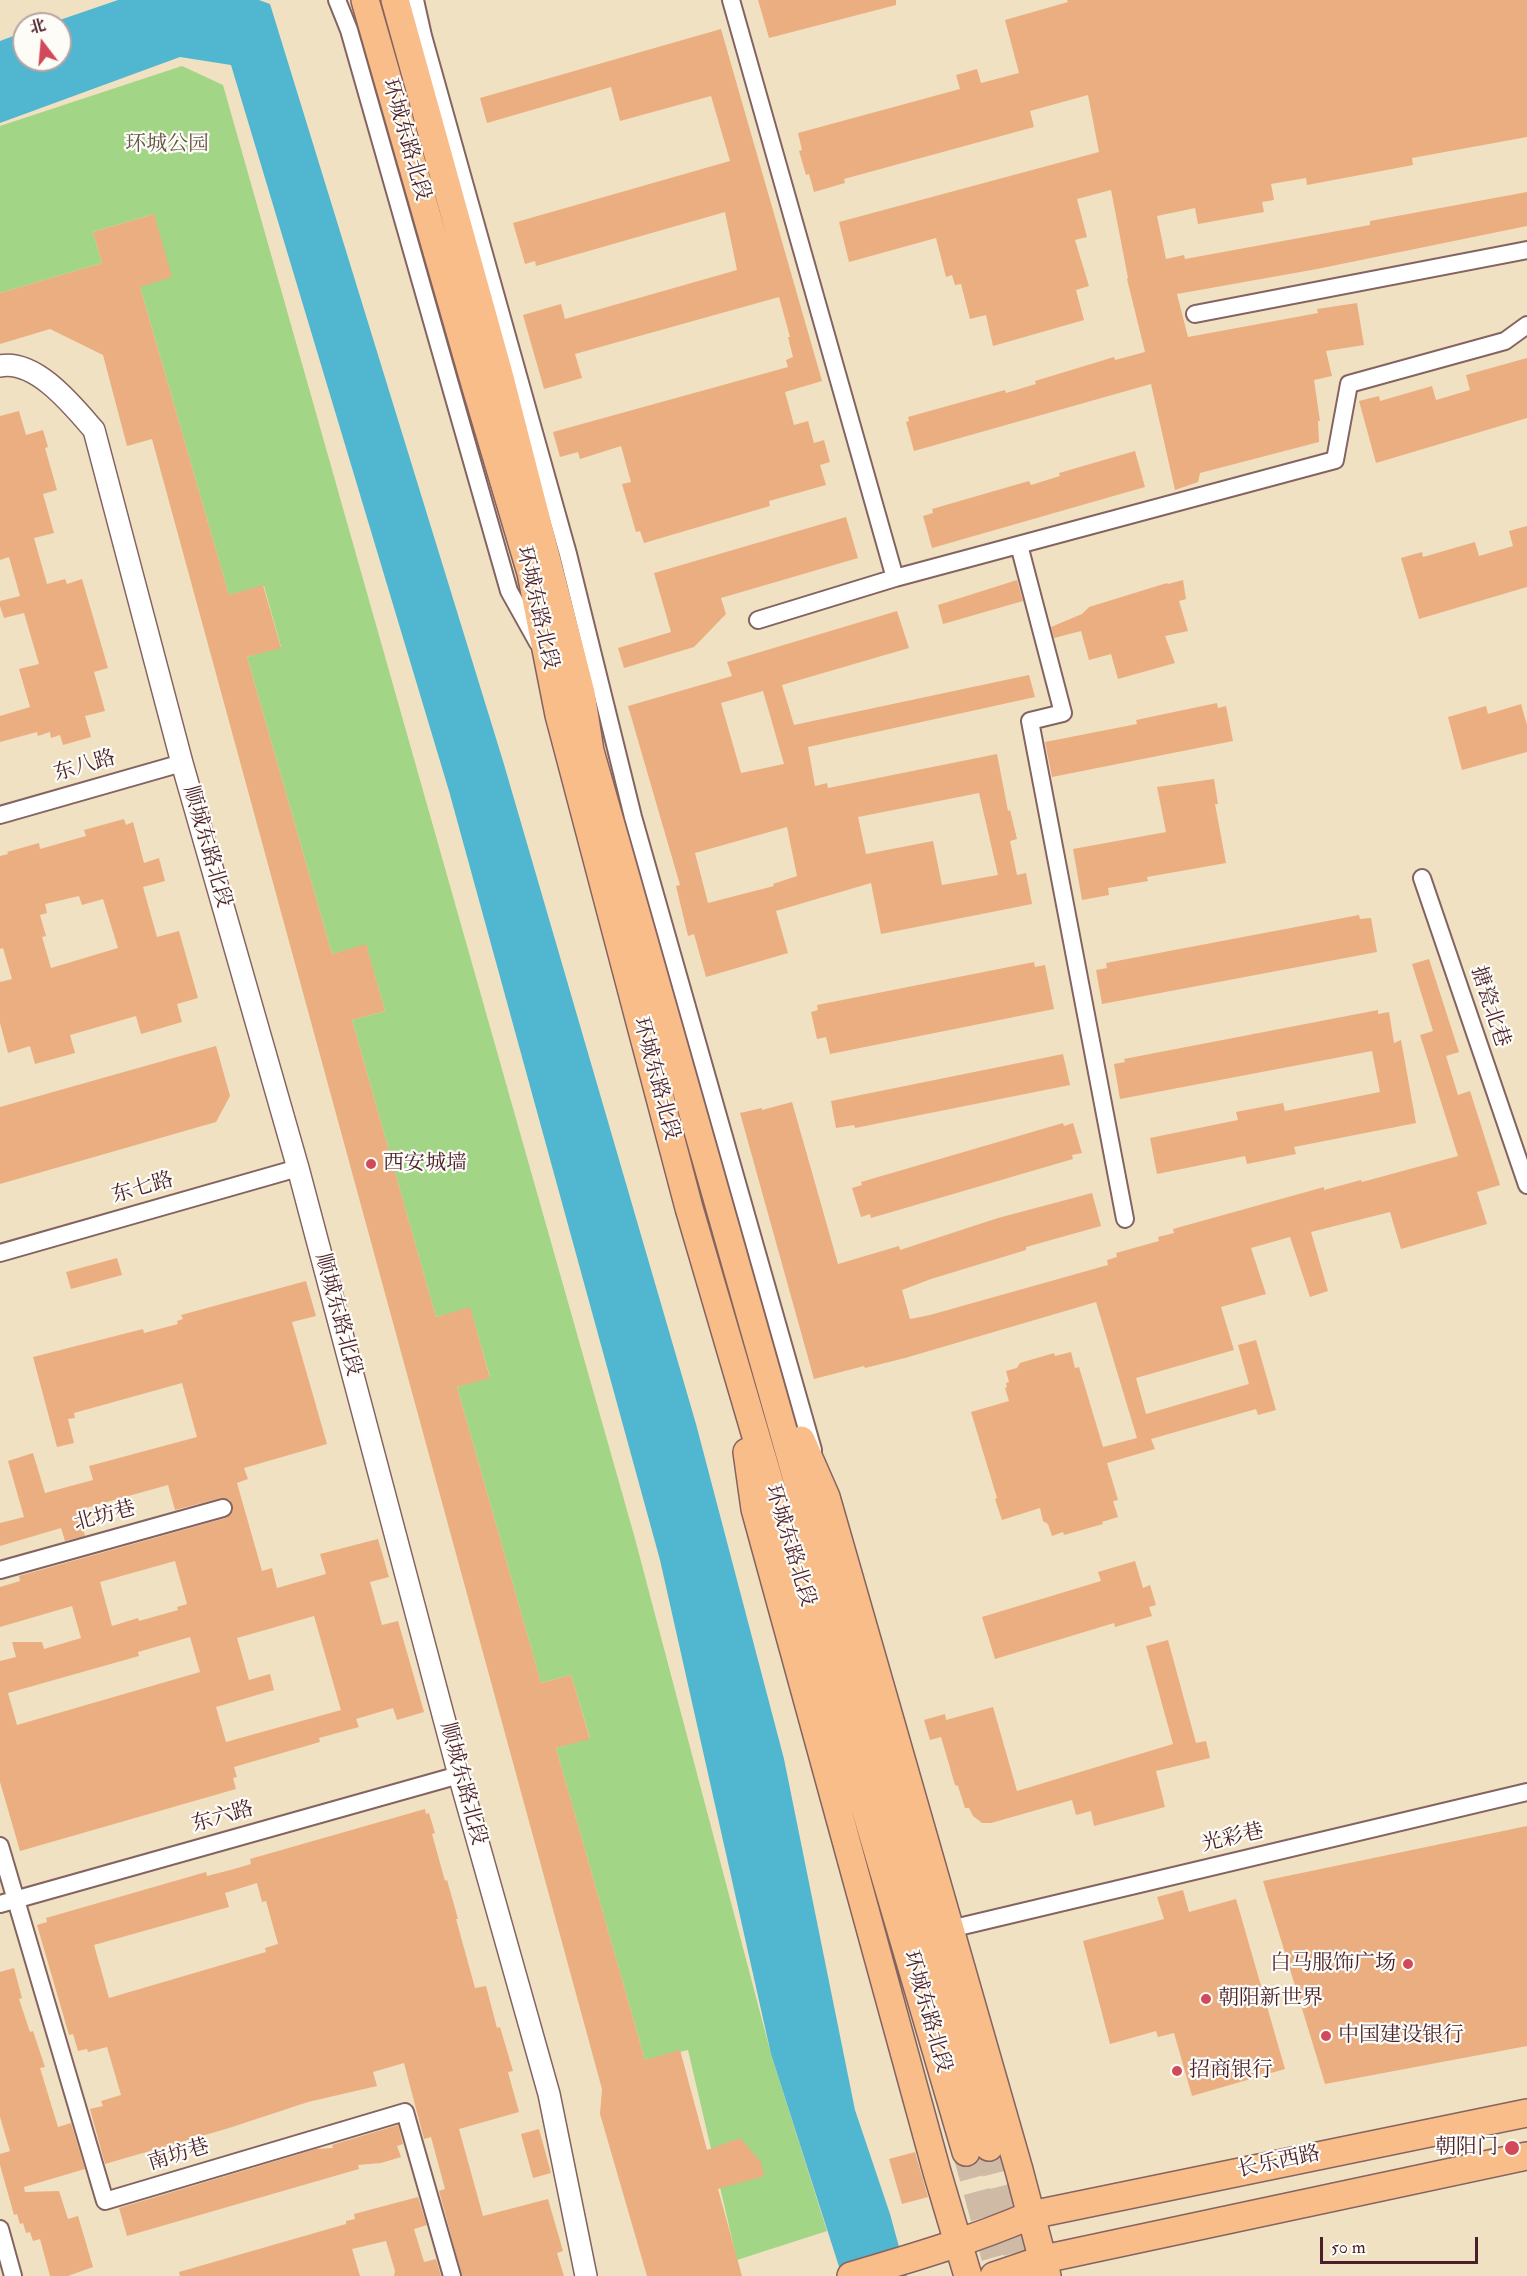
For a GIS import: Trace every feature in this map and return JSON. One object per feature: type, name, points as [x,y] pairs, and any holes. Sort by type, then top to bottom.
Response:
[{"type":"main road","name":"环城东路北段","points":[[365,0],[474,384],[531,573],[559,715],[689,1208],[818,1642],[978,2150],[765,1361],[590,751],[580,693],[506,364],[395,0]]},
{"type":"main road","points":[[765,1361],[826,1497],[1046,2268]]},
{"type":"main road","points":[[737,1372],[755,1509],[968,2276]]},
{"type":"main road","name":"长乐西路","points":[[851,2276],[922,2255],[1031,2215],[1527,2113]]},
{"type":"main road","points":[[994,2276],[1046,2268],[1527,2156]]},
{"type":"street","points":[[337,0],[349,30],[509,591],[548,659]]},
{"type":"street","points":[[416,0],[423,36],[506,364],[568,554],[636,829],[826,1497]]},
{"type":"street","points":[[731,0],[895,578]]},
{"type":"street","points":[[1195,314],[1527,250]]},
{"type":"street","points":[[758,620],[895,578],[1335,460],[1349,384],[1505,341],[1527,325]]},
{"type":"street","name":"顺城东路北段","points":[[0,366],[12,363],[40,378],[62,393],[94,430],[182,763],[298,1168],[459,1775],[549,2094],[586,2276]]},
{"type":"street","points":[[1019,544],[1063,713],[1030,721],[1125,1219]]},
{"type":"street","points":[[566,635],[568,554]]},
{"type":"street","name":"东八路","points":[[0,814],[182,763]]},
{"type":"street","name":"搪瓷北巷","points":[[1422,878],[1527,1185]]},
{"type":"street","name":"东七路","points":[[0,1253],[298,1168]]},
{"type":"street","name":"北坊巷","points":[[0,1570],[223,1508]]},
{"type":"street","name":"东六路","points":[[8,1902],[459,1775]]},
{"type":"street","name":"光彩巷","points":[[950,1929],[1527,1792]]},
{"type":"street","points":[[0,1846],[8,1902]]},
{"type":"street","name":"南坊巷","points":[[8,1902],[105,2201],[405,2112],[452,2276]]},
{"type":"street","points":[[0,2229],[13,2276]]},
{"type":"green space","name":"环城公园","points":[[182,66],[223,85],[634,1535],[771,2054],[827,2231],[737,2260],[688,2050],[645,2060],[556,1748],[590,1738],[571,1675],[541,1683],[457,1387],[490,1377],[470,1308],[436,1317],[352,1020],[385,1011],[366,945],[332,954],[247,657],[281,647],[264,586],[229,595],[140,287],[154,214],[93,232],[102,263],[0,293],[0,126]]},
{"type":"water","points":[[118,0],[259,0],[270,4],[503,761],[696,1424],[784,1759],[855,2110],[890,2214],[907,2276],[842,2276],[771,2054],[660,1560],[449,791],[231,65],[180,57],[0,123],[0,41],[12,36],[12,72],[72,72],[72,16]]},
{"type":"building","points":[[758,0],[896,0],[896,5],[769,38]]},
{"type":"building","points":[[1067,0],[1527,0],[1527,137],[1412,158],[1413,165],[1307,185],[1306,178],[1271,184],[1274,200],[1262,202],[1264,212],[1198,224],[1195,208],[1157,216],[1166,259],[1184,255],[1185,259],[1370,225],[1370,221],[1527,192],[1527,226],[1317,269],[1177,294],[1188,337],[1318,313],[1317,309],[1357,303],[1364,345],[1326,351],[1332,376],[1314,380],[1320,421],[1318,421],[1319,442],[1200,473],[1198,482],[1175,490],[1151,384],[914,451],[906,422],[909,421],[908,417],[1005,390],[1006,393],[1036,384],[1035,381],[1114,357],[1115,360],[1145,352],[1127,279],[1111,190],[1077,199],[1087,237],[1075,240],[1089,286],[1076,290],[1084,320],[993,346],[986,315],[970,319],[961,284],[955,285],[952,275],[946,277],[936,238],[849,262],[839,222],[1099,152],[1088,95],[1030,111],[1034,127],[844,179],[845,183],[814,192],[799,151],[802,150],[798,133],[960,89],[956,75],[977,69],[981,83],[1019,73],[1005,20],[1068,2]]},
{"type":"building","points":[[721,29],[822,381],[785,392],[794,425],[808,421],[814,443],[824,440],[830,462],[820,465],[826,485],[769,501],[770,506],[644,543],[640,531],[636,532],[622,484],[631,482],[621,446],[580,459],[578,452],[560,457],[553,432],[788,367],[786,360],[793,357],[779,297],[575,354],[582,378],[544,389],[523,315],[561,304],[565,319],[737,270],[725,212],[536,266],[535,261],[525,264],[513,223],[730,161],[711,96],[620,121],[611,87],[487,123],[480,98]]},
{"type":"building","name":"西安城墙","points":[[154,214],[172,277],[140,287],[229,595],[263,585],[281,648],[247,657],[332,954],[366,944],[385,1011],[352,1020],[436,1317],[470,1307],[490,1378],[457,1387],[541,1683],[571,1675],[590,1739],[556,1748],[645,2060],[680,2050],[707,2150],[740,2138],[761,2162],[764,2176],[718,2189],[742,2276],[647,2276],[600,2114],[602,2089],[152,439],[127,446],[103,355],[50,329],[0,344],[0,293],[102,263],[93,232]]},
{"type":"building","points":[[1527,358],[1527,418],[1376,463],[1359,401],[1379,396],[1380,401],[1432,386],[1436,400],[1470,390],[1466,375]]},
{"type":"building","points":[[19,411],[26,435],[43,430],[48,447],[45,448],[57,490],[43,494],[54,533],[34,538],[47,584],[65,579],[67,584],[82,579],[108,668],[94,672],[105,711],[85,716],[91,737],[63,745],[60,735],[51,738],[50,732],[38,736],[37,732],[0,742],[0,716],[30,707],[19,669],[39,664],[24,613],[4,618],[0,606],[0,601],[20,596],[9,557],[0,560],[0,416]]},
{"type":"building","points":[[1135,451],[1145,487],[932,548],[923,516],[933,513],[932,509],[1029,481],[1031,485],[1060,476],[1059,473]]},
{"type":"building","points":[[846,517],[858,558],[721,598],[726,614],[694,647],[624,668],[618,648],[671,632],[654,573]]},
{"type":"building","points":[[1527,526],[1527,587],[1419,619],[1401,558],[1422,552],[1423,557],[1475,542],[1479,556],[1513,546],[1509,531]]},
{"type":"building","points":[[1017,580],[1023,601],[943,624],[938,605]]},
{"type":"building","points":[[1183,580],[1186,599],[1179,601],[1188,631],[1165,636],[1175,663],[1118,679],[1111,654],[1089,660],[1081,631],[1054,638],[1051,627],[1082,614],[1089,607]]},
{"type":"building","points":[[897,611],[909,648],[782,685],[794,725],[1029,675],[1035,697],[808,747],[815,786],[827,783],[828,788],[997,754],[1008,811],[1010,810],[1017,839],[1010,841],[1017,875],[1026,873],[1032,904],[881,934],[871,883],[776,911],[788,953],[706,977],[694,934],[688,936],[676,886],[680,885],[628,706],[732,676],[727,662]],"holes":[[[763,691],[784,764],[741,773],[721,703]],[[979,793],[998,875],[942,885],[933,841],[866,854],[858,817]],[[787,827],[797,876],[773,884],[774,886],[708,903],[695,853]]]},
{"type":"building","points":[[1217,703],[1218,708],[1226,706],[1233,741],[1052,777],[1045,742],[1137,724],[1136,720]]},
{"type":"building","points":[[1521,704],[1527,725],[1527,752],[1462,770],[1448,717],[1486,706],[1488,714]]},
{"type":"building","points":[[1214,779],[1218,804],[1215,804],[1226,863],[1147,877],[1148,881],[1108,888],[1109,895],[1082,900],[1073,849],[1166,832],[1157,787]]},
{"type":"building","points":[[124,819],[126,825],[133,822],[144,863],[159,858],[165,881],[143,887],[148,905],[157,937],[179,931],[198,998],[177,1004],[182,1022],[141,1034],[136,1016],[70,1035],[75,1053],[35,1064],[30,1046],[8,1053],[0,1023],[0,982],[12,979],[3,948],[0,949],[0,856],[39,843],[40,849],[86,836],[84,830]],"holes":[[[79,896],[82,905],[103,899],[118,948],[51,968],[42,937],[46,936],[40,915],[47,913],[45,904]]]},
{"type":"building","points":[[1359,915],[1360,919],[1371,918],[1377,952],[1102,1004],[1096,970],[1107,968],[1106,963]]},
{"type":"building","points":[[1429,959],[1459,1052],[1446,1056],[1458,1095],[1470,1091],[1500,1185],[1477,1192],[1487,1224],[1401,1249],[1390,1212],[1311,1232],[1328,1291],[1310,1297],[1290,1237],[1251,1248],[1266,1294],[1221,1307],[1234,1350],[1136,1378],[1146,1414],[1249,1384],[1238,1345],[1256,1340],[1276,1410],[1258,1415],[1256,1409],[1151,1439],[1155,1449],[1107,1463],[1118,1500],[1113,1501],[1118,1517],[1102,1522],[1103,1524],[1052,1536],[1048,1524],[1043,1521],[1040,1508],[1002,1520],[971,1412],[1009,1401],[1005,1388],[1006,1383],[1009,1382],[1006,1371],[1017,1368],[1020,1363],[1054,1353],[1055,1356],[1071,1352],[1075,1368],[1079,1367],[1103,1447],[1137,1438],[1096,1302],[905,1358],[814,1379],[740,1113],[792,1102],[838,1264],[899,1246],[900,1250],[998,1218],[1092,1193],[1101,1226],[1026,1247],[1026,1250],[902,1290],[910,1319],[930,1315],[1108,1265],[1107,1260],[1117,1257],[1116,1253],[1159,1241],[1158,1237],[1174,1233],[1173,1229],[1324,1187],[1324,1190],[1361,1180],[1362,1182],[1458,1156],[1420,1035],[1433,1031],[1412,964]]},
{"type":"building","points":[[1034,962],[1035,967],[1045,965],[1054,1009],[830,1054],[826,1037],[817,1039],[811,1012],[818,1010],[817,1005]]},
{"type":"building","points":[[1378,1010],[1378,1014],[1389,1012],[1394,1043],[1401,1040],[1416,1123],[1294,1147],[1296,1154],[1247,1164],[1245,1156],[1157,1174],[1150,1138],[1238,1120],[1236,1112],[1283,1103],[1285,1111],[1380,1092],[1372,1051],[1120,1099],[1114,1064],[1125,1062],[1124,1059]]},
{"type":"building","points":[[216,1046],[230,1096],[216,1122],[0,1184],[0,1107]]},
{"type":"building","points":[[1063,1054],[1070,1085],[855,1128],[854,1125],[836,1128],[831,1101]]},
{"type":"building","points":[[1063,1123],[1064,1126],[1073,1123],[1082,1153],[1072,1155],[1073,1159],[871,1218],[870,1214],[861,1217],[852,1188],[862,1185],[861,1182]]},
{"type":"building","points":[[117,1258],[122,1275],[71,1289],[66,1272]]},
{"type":"building","points":[[306,1281],[316,1316],[292,1322],[327,1444],[244,1468],[248,1479],[237,1483],[262,1571],[272,1568],[277,1588],[326,1574],[320,1554],[378,1539],[389,1577],[370,1582],[382,1625],[398,1621],[424,1712],[397,1720],[393,1708],[356,1719],[359,1727],[319,1738],[320,1742],[234,1767],[237,1777],[233,1778],[236,1789],[20,1851],[0,1782],[0,1661],[16,1657],[12,1642],[42,1642],[44,1649],[81,1638],[72,1606],[0,1627],[0,1587],[20,1581],[19,1576],[226,1518],[233,1510],[230,1500],[221,1498],[175,1510],[168,1485],[78,1510],[85,1536],[65,1541],[61,1528],[0,1546],[0,1523],[24,1517],[8,1461],[33,1453],[45,1493],[93,1480],[89,1466],[197,1437],[182,1383],[74,1413],[75,1418],[68,1419],[74,1443],[57,1447],[33,1357],[143,1329],[144,1333],[178,1324],[177,1321],[183,1319],[181,1315]],"holes":[[[175,1561],[187,1604],[177,1607],[178,1610],[112,1626],[100,1582]],[[314,1616],[341,1710],[226,1742],[216,1707],[274,1690],[270,1674],[249,1680],[237,1638]],[[190,1637],[200,1672],[17,1725],[8,1693],[139,1656],[138,1652]]]},
{"type":"building","points":[[1135,1561],[1143,1588],[1150,1585],[1156,1605],[1149,1607],[1152,1616],[1115,1627],[1114,1623],[995,1659],[982,1617],[1101,1581],[1098,1572]]},
{"type":"building","points":[[1168,1640],[1196,1743],[1206,1741],[1210,1758],[1156,1771],[1165,1807],[1094,1826],[1091,1811],[1076,1815],[1072,1800],[991,1823],[982,1823],[973,1816],[969,1808],[965,1808],[958,1786],[955,1785],[941,1737],[930,1740],[924,1720],[945,1714],[946,1720],[993,1707],[1017,1791],[1173,1744],[1146,1646]]},
{"type":"building","points":[[425,1809],[426,1814],[429,1813],[435,1833],[432,1834],[458,1919],[456,1919],[475,1988],[486,1986],[497,2028],[500,2027],[513,2071],[508,2072],[519,2112],[459,2129],[483,2216],[548,2199],[563,2251],[557,2253],[564,2276],[462,2276],[439,2191],[445,2189],[431,2137],[424,2139],[404,2063],[373,2072],[377,2086],[308,2102],[105,2164],[90,2109],[103,2106],[101,2101],[121,2095],[107,2047],[88,2052],[87,2049],[78,2051],[73,2034],[69,2035],[37,1925],[47,1922],[46,1918],[206,1872],[207,1876],[251,1864],[250,1859]],"holes":[[[257,1883],[262,1902],[266,1901],[278,1944],[265,1948],[266,1952],[109,1998],[94,1945],[229,1907],[225,1893]]]},
{"type":"building","name":"白马服饰广场","points":[[1527,1826],[1527,2046],[1325,2084],[1263,1881]]},
{"type":"building","name":"朝阳新世界","points":[[1183,1890],[1189,1912],[1236,1899],[1285,2069],[1192,2096],[1174,2033],[1158,2037],[1156,2031],[1110,2044],[1083,1941],[1164,1919],[1157,1897]]},
{"type":"building","points":[[14,1968],[22,1998],[19,1999],[45,2067],[40,2068],[58,2127],[71,2123],[85,2169],[24,2187],[25,2192],[59,2191],[68,2219],[78,2216],[93,2267],[68,2276],[50,2276],[40,2239],[33,2241],[30,2232],[26,2233],[23,2223],[20,2224],[17,2214],[14,2215],[0,2165],[0,2154],[10,2151],[0,2117],[0,1972]]},
{"type":"building","points":[[398,2125],[403,2144],[397,2146],[401,2157],[381,2163],[358,2165],[359,2169],[127,2236],[119,2208],[316,2149],[333,2148],[332,2145]]},
{"type":"building","points":[[539,2129],[551,2173],[533,2178],[521,2134]]},
{"type":"building","points":[[915,2152],[928,2197],[902,2204],[889,2159]]},
{"type":"building","points":[[418,2197],[427,2225],[414,2229],[424,2262],[436,2259],[441,2276],[394,2276],[395,2271],[386,2241],[352,2249],[360,2276],[180,2276],[179,2272],[346,2224],[346,2221],[355,2219],[354,2214]]},
{"type":"tunnel","points":[[989,2147],[1023,2276]]},
{"type":"tunnel","points":[[966,2152],[1000,2276]]},
{"type":"place","name":"西安城墙","points":[[371,1164]]},
{"type":"place","name":"白马服饰广场","points":[[1408,1964]]},
{"type":"place","name":"朝阳新世界","points":[[1206,1999]]},
{"type":"place","name":"中国建设银行","points":[[1326,2036]]},
{"type":"place","name":"招商银行","points":[[1177,2071]]},
{"type":"place","name":"朝阳门","points":[[1512,2148]]}]
